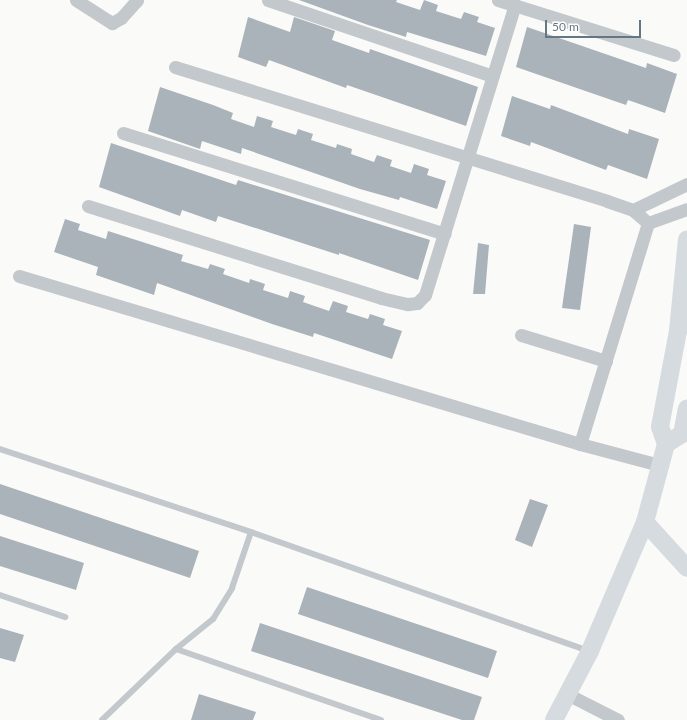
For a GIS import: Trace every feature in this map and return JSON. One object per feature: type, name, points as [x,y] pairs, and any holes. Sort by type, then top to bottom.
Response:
[{"type":"street","points":[[76,0],[112,23],[121,18],[136,0]]},
{"type":"street","points":[[268,0],[493,76]]},
{"type":"street","points":[[498,0],[674,55]]},
{"type":"street","points":[[88,206],[408,304],[417,303],[425,296],[514,5]]},
{"type":"street","points":[[175,67],[469,156],[633,210],[648,223]]},
{"type":"street","points":[[123,133],[445,234]]},
{"type":"street","points":[[633,210],[687,184]]},
{"type":"street","points":[[648,223],[687,208]]},
{"type":"street","points":[[580,444],[648,223]]},
{"type":"street","points":[[554,720],[590,651],[645,522],[666,444],[660,428],[678,331],[687,239]]},
{"type":"street","points":[[19,276],[580,444],[660,465]]},
{"type":"street","points":[[521,335],[606,362]]},
{"type":"street","points":[[666,444],[682,434],[687,408]]},
{"type":"street","points":[[645,522],[687,568]]},
{"type":"street","points":[[567,694],[618,720]]},
{"type":"lane","points":[[0,449],[251,532],[590,651]]},
{"type":"lane","points":[[102,720],[176,649],[213,618],[228,594],[251,532]]},
{"type":"lane","points":[[0,595],[65,617]]},
{"type":"lane","points":[[176,649],[381,720]]},
{"type":"building","points":[[299,0],[397,0],[396,2],[420,10],[424,0],[438,5],[436,11],[461,19],[464,12],[479,17],[477,22],[495,28],[486,56],[407,32],[406,37]]},
{"type":"building","points":[[248,17],[290,32],[294,17],[335,31],[332,40],[369,53],[370,49],[478,87],[466,126],[347,85],[346,88],[269,60],[266,67],[238,57]]},
{"type":"building","points":[[527,27],[646,68],[647,63],[677,74],[665,113],[628,100],[626,105],[516,67]]},
{"type":"building","points":[[160,87],[233,113],[231,119],[254,127],[257,116],[273,121],[271,127],[296,135],[298,129],[313,134],[311,140],[336,148],[337,144],[352,149],[351,154],[374,162],[377,155],[392,160],[390,166],[411,173],[414,164],[429,169],[427,175],[446,181],[437,209],[400,197],[399,200],[360,189],[242,148],[241,154],[202,141],[200,149],[148,131]]},
{"type":"building","points":[[512,96],[550,109],[551,105],[628,134],[629,129],[659,139],[647,179],[608,165],[606,170],[531,142],[530,146],[501,136]]},
{"type":"building","points":[[111,143],[236,185],[238,180],[430,240],[418,280],[339,253],[339,255],[218,216],[216,222],[182,210],[180,216],[99,187]]},
{"type":"building","points":[[65,219],[80,224],[78,230],[106,239],[108,231],[183,255],[181,261],[208,269],[210,264],[225,269],[223,274],[249,283],[250,279],[265,284],[263,290],[288,298],[290,291],[305,296],[303,302],[329,311],[333,301],[348,306],[346,312],[368,319],[370,314],[385,319],[383,325],[402,331],[392,359],[314,333],[313,337],[272,324],[157,283],[154,295],[96,275],[98,267],[54,252]]},
{"type":"building","points":[[574,224],[591,227],[580,310],[562,308]]},
{"type":"building","points":[[478,243],[489,245],[485,294],[473,294]]},
{"type":"building","points":[[0,484],[199,551],[190,578],[0,514]]},
{"type":"building","points":[[530,499],[548,505],[532,547],[515,540]]},
{"type":"building","points":[[0,536],[84,563],[76,590],[0,566]]},
{"type":"building","points":[[307,587],[497,651],[488,678],[298,614]]},
{"type":"building","points":[[260,623],[482,697],[474,720],[462,720],[251,651]]},
{"type":"building","points":[[0,628],[24,635],[15,662],[0,658]]},
{"type":"building","points":[[199,694],[256,712],[253,720],[191,720]]}]
